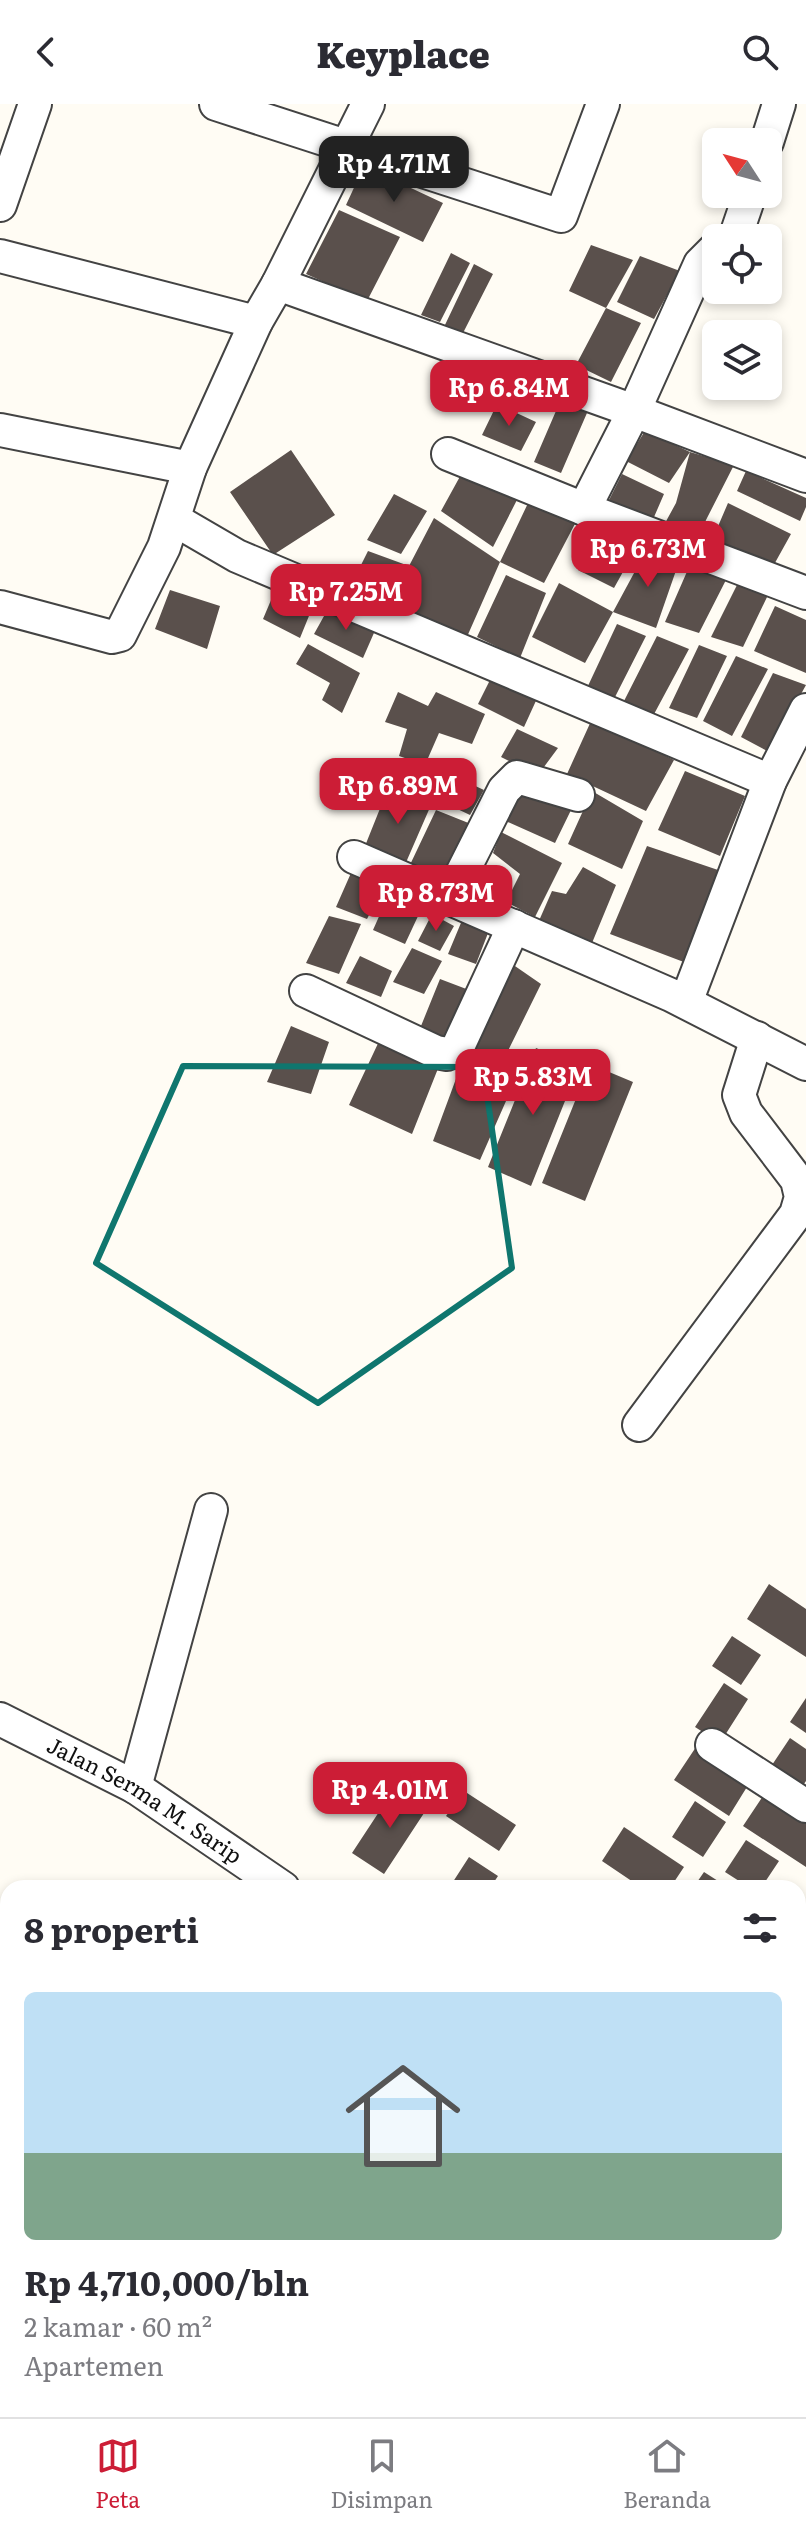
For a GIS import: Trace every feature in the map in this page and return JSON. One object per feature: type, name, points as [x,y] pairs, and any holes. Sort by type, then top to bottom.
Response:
[{"type":"street","points":[[0,205],[35,104]]},
{"type":"street","points":[[216,104],[561,216],[603,104]]},
{"type":"street","points":[[0,607],[112,637],[120,635],[164,547],[190,468],[256,322],[368,104]]},
{"type":"street","points":[[771,128],[779,104]]},
{"type":"street","points":[[0,256],[256,322]]},
{"type":"street","points":[[584,509],[634,411],[702,262]]},
{"type":"street","points":[[278,284],[806,476]]},
{"type":"street","points":[[0,430],[190,468]]},
{"type":"street","points":[[448,454],[806,593]]},
{"type":"street","points":[[175,520],[237,556],[770,781]]},
{"type":"street","points":[[686,1002],[770,781],[806,710]]},
{"type":"street","points":[[449,899],[510,781],[517,777],[528,779],[578,795]]},
{"type":"street","points":[[354,857],[686,1002],[806,1064]]},
{"type":"street","points":[[306,991],[436,1052],[447,1054],[457,1049],[514,926]]},
{"type":"street","points":[[639,1425],[796,1214],[801,1197],[797,1180],[746,1113],[739,1095],[757,1038]]},
{"type":"street","points":[[135,1787],[211,1510]]},
{"type":"street","name":"Jalan Serma M. Sarip","points":[[0,1719],[135,1787],[271,1880]]},
{"type":"street","points":[[712,1745],[806,1806]]},
{"type":"highlighted area","points":[[183,1066],[483,1067],[512,1268],[318,1403],[96,1263]]},
{"type":"building","points":[[364,166],[443,203],[423,242],[346,205]]},
{"type":"building","points":[[339,210],[400,237],[367,301],[306,274]]},
{"type":"building","points":[[591,245],[633,260],[606,308],[569,291]]},
{"type":"building","points":[[451,253],[470,263],[440,322],[421,315]]},
{"type":"building","points":[[640,256],[680,271],[654,319],[617,302]]},
{"type":"building","points":[[474,264],[493,274],[463,333],[444,327]]},
{"type":"building","points":[[606,308],[641,323],[611,382],[576,365]]},
{"type":"building","points":[[562,397],[590,406],[561,473],[534,462]]},
{"type":"building","points":[[497,404],[536,422],[521,451],[482,435]]},
{"type":"building","points":[[645,431],[690,452],[669,483],[626,461]]},
{"type":"building","points":[[291,450],[335,515],[273,555],[230,492]]},
{"type":"building","points":[[690,452],[734,465],[698,542],[664,525],[676,503]]},
{"type":"building","points":[[463,471],[520,494],[493,547],[441,511]]},
{"type":"building","points":[[746,471],[806,498],[800,521],[737,491]]},
{"type":"building","points":[[622,474],[664,494],[651,524],[607,504]]},
{"type":"building","points":[[394,494],[427,511],[401,554],[367,540]]},
{"type":"building","points":[[530,499],[577,520],[544,583],[500,562]]},
{"type":"building","points":[[728,503],[791,534],[771,570],[710,545]]},
{"type":"building","points":[[434,518],[500,562],[466,639],[349,589],[368,551],[409,566]]},
{"type":"building","points":[[601,526],[639,543],[614,588],[578,570]]},
{"type":"building","points":[[647,549],[680,559],[656,628],[613,612]]},
{"type":"building","points":[[689,567],[727,578],[699,633],[665,622]]},
{"type":"building","points":[[506,575],[546,593],[520,658],[477,637]]},
{"type":"building","points":[[559,583],[613,612],[585,663],[532,637]]},
{"type":"building","points":[[737,585],[768,595],[743,647],[711,637]]},
{"type":"building","points":[[170,590],[220,606],[207,649],[155,629]]},
{"type":"building","points":[[274,593],[311,611],[300,638],[263,619]]},
{"type":"building","points":[[775,606],[806,620],[806,673],[754,651]]},
{"type":"building","points":[[329,607],[377,626],[363,658],[314,634]]},
{"type":"building","points":[[617,624],[646,636],[615,697],[587,688]]},
{"type":"building","points":[[657,636],[689,649],[653,716],[624,701]]},
{"type":"building","points":[[308,644],[360,673],[342,713],[322,700],[330,683],[296,664]]},
{"type":"building","points":[[699,645],[727,656],[697,718],[669,708]]},
{"type":"building","points":[[736,656],[768,669],[732,736],[703,721]]},
{"type":"building","points":[[773,673],[806,685],[769,752],[741,737]]},
{"type":"building","points":[[493,674],[540,692],[524,727],[478,704]]},
{"type":"building","points":[[398,692],[428,706],[436,692],[485,714],[472,744],[439,733],[425,765],[399,756],[407,729],[385,722]]},
{"type":"building","points":[[592,719],[674,760],[646,811],[567,774]]},
{"type":"building","points":[[517,729],[558,748],[538,775],[501,757]]},
{"type":"building","points":[[685,771],[745,796],[720,856],[658,830]]},
{"type":"building","points":[[445,772],[484,790],[470,815],[432,797]]},
{"type":"building","points":[[518,784],[572,808],[555,843],[501,819]]},
{"type":"building","points":[[389,786],[431,805],[404,867],[365,846]]},
{"type":"building","points":[[592,791],[643,821],[622,869],[568,844]]},
{"type":"building","points":[[436,810],[471,824],[441,883],[408,869]]},
{"type":"building","points":[[501,832],[562,863],[535,917],[506,902],[520,874],[493,853]]},
{"type":"building","points":[[647,846],[724,872],[689,964],[610,934]]},
{"type":"building","points":[[583,867],[616,885],[592,943],[538,923],[552,891],[566,894]]},
{"type":"building","points":[[351,873],[384,886],[367,919],[336,907]]},
{"type":"building","points":[[393,885],[426,899],[405,944],[373,930]]},
{"type":"building","points":[[432,914],[454,926],[440,951],[418,941]]},
{"type":"building","points":[[329,916],[361,924],[339,974],[306,963]]},
{"type":"building","points":[[463,918],[490,928],[476,964],[448,954]]},
{"type":"building","points":[[412,948],[442,961],[424,994],[393,982]]},
{"type":"building","points":[[360,956],[392,971],[381,997],[346,983]]},
{"type":"building","points":[[512,964],[541,984],[499,1069],[471,1050]]},
{"type":"building","points":[[440,979],[469,990],[446,1042],[421,1026]]},
{"type":"building","points":[[291,1026],[329,1042],[311,1094],[267,1082]]},
{"type":"building","points":[[382,1035],[441,1061],[412,1134],[349,1105]]},
{"type":"building","points":[[536,1048],[579,1066],[531,1186],[488,1167]]},
{"type":"building","points":[[590,1064],[633,1082],[585,1201],[542,1183]]},
{"type":"building","points":[[460,1068],[510,1092],[480,1160],[433,1141]]},
{"type":"building","points":[[769,1584],[806,1609],[806,1657],[747,1619]]},
{"type":"building","points":[[732,1636],[761,1655],[741,1685],[712,1666]]},
{"type":"building","points":[[724,1683],[748,1699],[720,1743],[695,1727]]},
{"type":"building","points":[[806,1698],[806,1733],[790,1722]]},
{"type":"building","points":[[790,1738],[806,1749],[806,1781],[801,1788],[770,1768]]},
{"type":"building","points":[[696,1747],[750,1782],[729,1816],[674,1780]]},
{"type":"building","points":[[396,1786],[428,1807],[384,1874],[352,1853]]},
{"type":"building","points":[[767,1790],[806,1816],[806,1867],[743,1826]]},
{"type":"building","points":[[464,1791],[516,1825],[499,1851],[446,1816]]},
{"type":"building","points":[[695,1801],[726,1822],[703,1857],[672,1837]]},
{"type":"building","points":[[624,1827],[684,1867],[675,1880],[630,1880],[602,1861]]},
{"type":"building","points":[[746,1840],[779,1861],[766,1880],[738,1880],[725,1872]]},
{"type":"building","points":[[469,1857],[498,1876],[495,1880],[454,1880]]},
{"type":"building","points":[[704,1872],[716,1880],[698,1880]]}]
